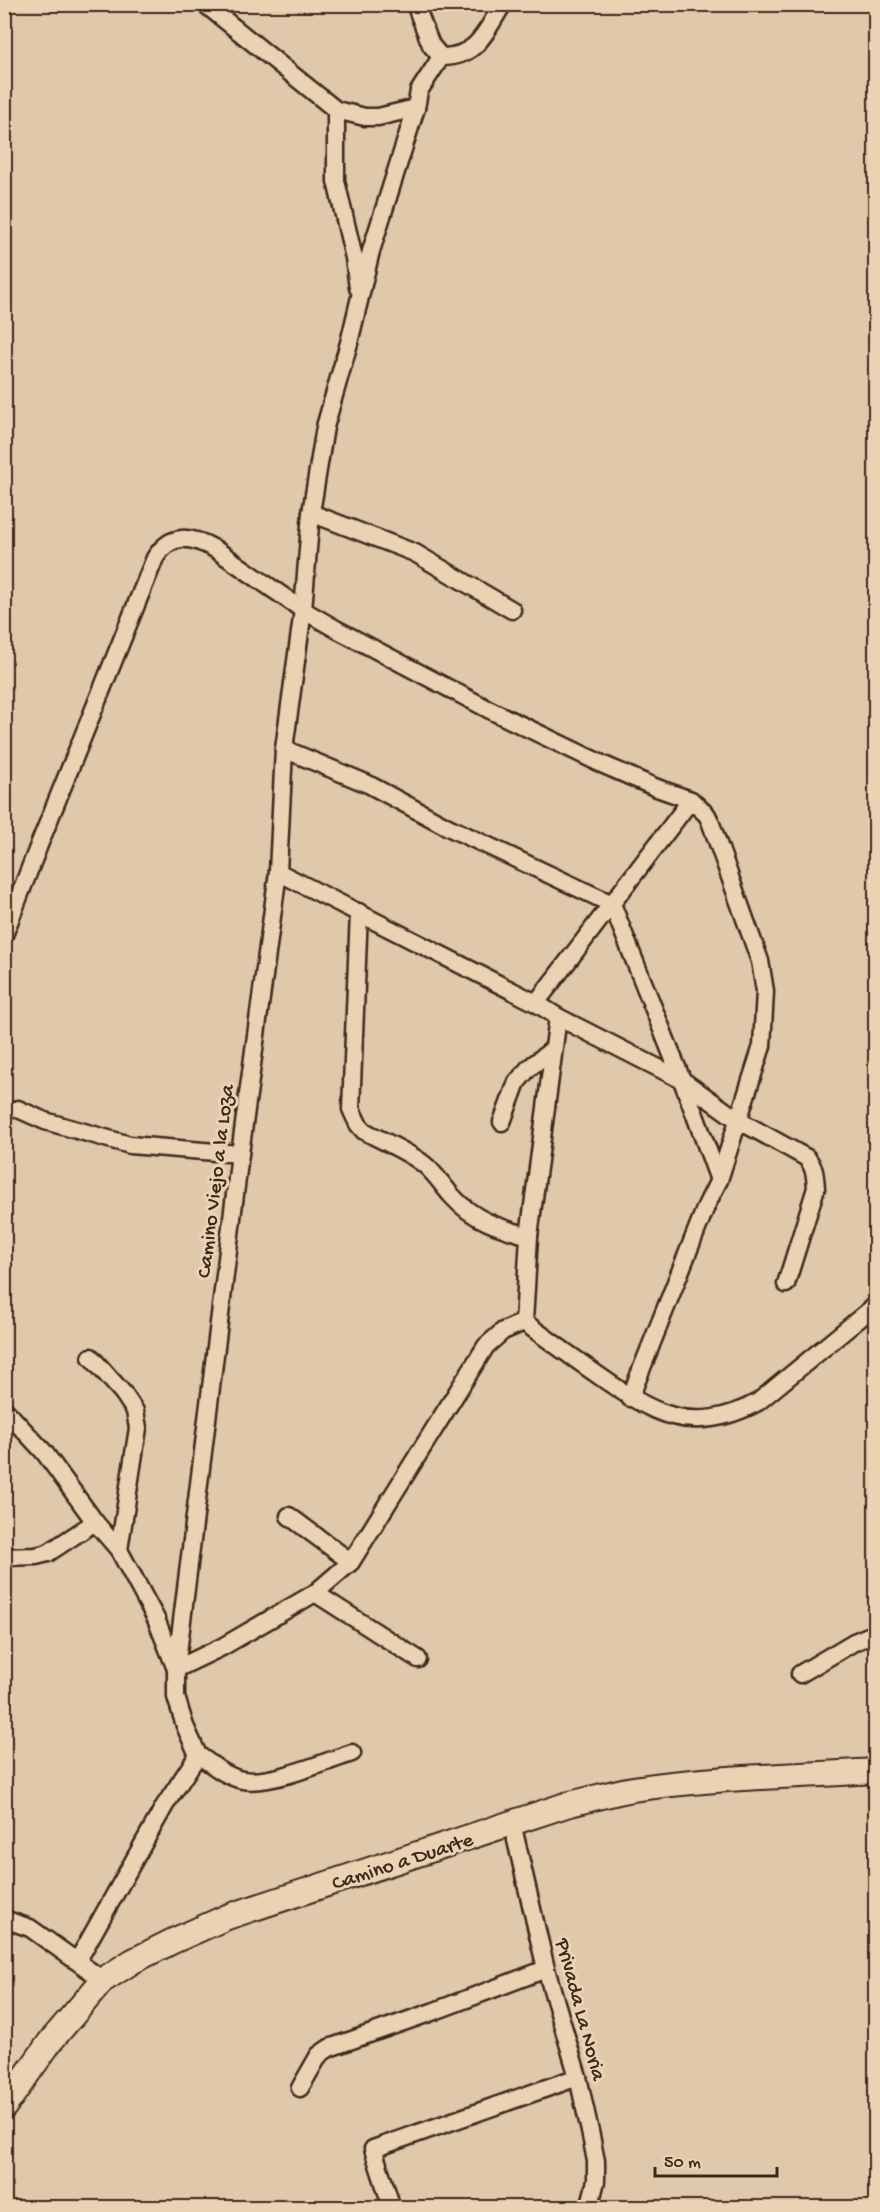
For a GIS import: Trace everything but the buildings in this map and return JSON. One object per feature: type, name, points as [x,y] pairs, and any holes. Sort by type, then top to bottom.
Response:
[{"type":"street","points":[[205,4],[336,110],[365,117],[378,117],[416,108]]},
{"type":"street","points":[[415,4],[431,45],[441,57],[464,54],[473,49],[503,4]]},
{"type":"street","name":"Camino Viejo a la Loza","points":[[198,1755],[185,1726],[176,1697],[176,1669],[240,1154],[278,873],[284,749],[303,610],[311,513],[325,427],[349,343],[371,251],[416,108],[419,91],[441,57]]},
{"type":"street","points":[[336,110],[336,181],[354,258],[359,297]]},
{"type":"street","points":[[311,513],[415,553],[512,610]]},
{"type":"street","points":[[4,935],[152,565],[162,546],[175,540],[188,539],[215,549],[303,610],[488,709],[604,765],[691,800],[710,821],[760,961],[765,991],[762,1046],[718,1180],[630,1398]]},
{"type":"street","points":[[284,749],[368,784],[448,827],[612,904],[682,1080],[718,1180]]},
{"type":"street","points":[[536,1003],[691,800]]},
{"type":"street","points":[[278,873],[359,912],[682,1080],[738,1120],[807,1158],[813,1165],[816,1188],[786,1284]]},
{"type":"street","points":[[359,912],[351,1109],[358,1125],[364,1131],[421,1161],[453,1198],[476,1216],[489,1224],[529,1236]]},
{"type":"street","points":[[524,1322],[529,1236],[558,1017]]},
{"type":"street","points":[[502,1122],[517,1082],[529,1068],[553,1049]]},
{"type":"street","points":[[18,1109],[70,1129],[130,1145],[240,1154]]},
{"type":"street","points":[[524,1322],[630,1398],[655,1412],[679,1418],[711,1419],[738,1413],[758,1402],[876,1305]]},
{"type":"street","points":[[4,1409],[44,1452],[95,1522],[119,1550],[156,1619],[176,1669],[222,1647],[315,1593],[351,1562],[486,1346],[502,1331],[524,1322]]},
{"type":"street","points":[[91,1357],[123,1393],[135,1411],[138,1428],[119,1550]]},
{"type":"street","points":[[290,1516],[351,1562]]},
{"type":"street","points":[[4,1557],[36,1556],[48,1553],[95,1522]]},
{"type":"street","points":[[315,1593],[418,1659]]},
{"type":"street","points":[[800,1674],[854,1641],[876,1633]]},
{"type":"street","points":[[78,1960],[165,1805],[198,1755],[226,1774],[243,1780],[258,1780],[272,1778],[352,1752]]},
{"type":"street","name":"Camino a Duarte","points":[[4,2107],[50,2042],[103,1980],[172,1941],[227,1917],[566,1805],[632,1790],[706,1781],[876,1771]]},
{"type":"street","name":"Privada La Noria","points":[[512,1823],[546,1968],[578,2078],[596,2161],[596,2181],[589,2208]]},
{"type":"street","points":[[4,1919],[30,1928],[103,1980]]},
{"type":"street","points":[[300,2088],[319,2055],[329,2048],[432,2012],[546,1968]]},
{"type":"street","points":[[392,2208],[374,2150],[578,2078]]}]
